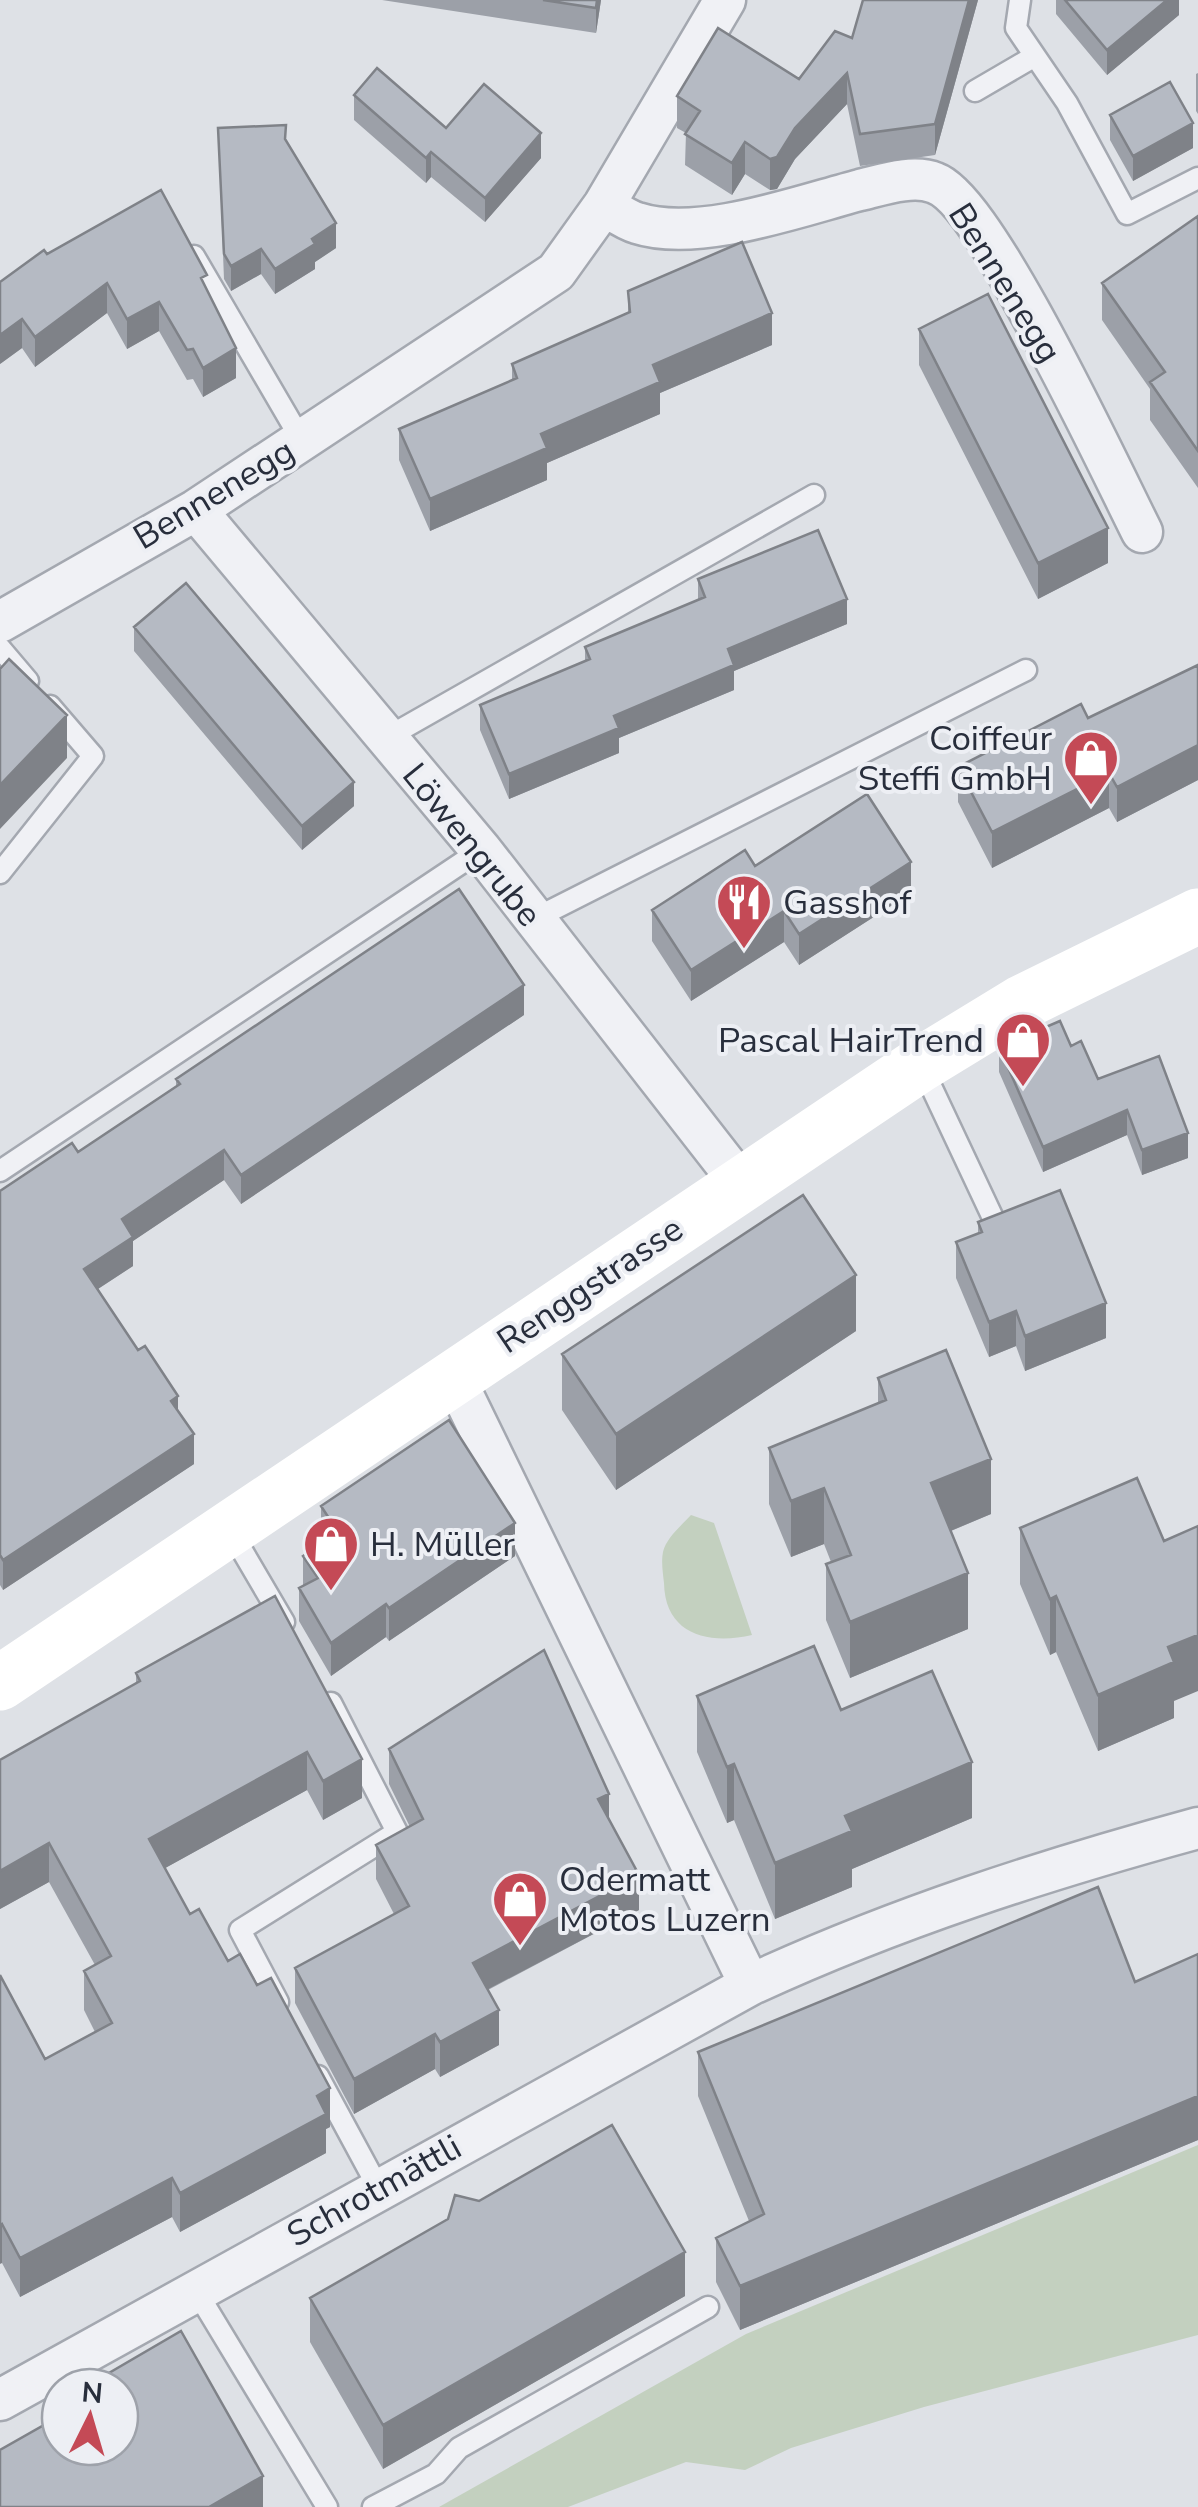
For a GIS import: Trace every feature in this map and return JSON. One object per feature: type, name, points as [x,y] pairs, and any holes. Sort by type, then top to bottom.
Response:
[{"type":"main road","name":"Renggstrasse","points":[[0,1683],[921,1064],[1021,1003],[1198,916]]},
{"type":"street","name":"Bennenegg","points":[[0,622],[196,510],[556,272],[604,206],[725,0]]},
{"type":"street","name":"Bennenegg","points":[[604,206],[636,223],[685,228],[722,224],[887,183],[936,183],[957,199],[1030,310],[1142,532]]},
{"type":"street","name":"Löwengrube","points":[[196,510],[481,850],[742,1184]]},
{"type":"street","points":[[454,1376],[750,1985]]},
{"type":"street","name":"Schrotmättli","points":[[0,2400],[750,1985],[832,1948],[1006,1881],[1198,1828]]},
{"type":"lane","points":[[1020,0],[1016,28],[1067,103],[1127,214],[1198,178]]},
{"type":"lane","points":[[975,91],[1035,56]]},
{"type":"lane","points":[[186,241],[302,441]]},
{"type":"lane","points":[[386,738],[814,495]]},
{"type":"lane","points":[[0,648],[93,756],[0,873]]},
{"type":"lane","points":[[532,920],[1026,670]]},
{"type":"lane","points":[[0,1171],[481,850]]},
{"type":"lane","points":[[921,1064],[1001,1236]]},
{"type":"lane","points":[[229,1529],[296,1642]]},
{"type":"lane","points":[[293,2030],[240,1930],[397,1832],[316,1677]]},
{"type":"lane","points":[[310,2062],[378,2189]]},
{"type":"lane","points":[[195,2289],[327,2507]]},
{"type":"lane","points":[[373,2507],[436,2474],[459,2448],[708,2307]]},
{"type":"green space","points":[[691,1515],[714,1523],[752,1635],[706,1637],[681,1625],[672,1614],[666,1601],[663,1552]]},
{"type":"green space","points":[[1198,2145],[1198,2335],[924,2407],[791,2448],[745,2470],[686,2462],[568,2507],[439,2507],[746,2334]]},
{"type":"building","points":[[543,0],[597,0],[596,8]]},
{"type":"building","points":[[863,0],[969,0],[935,124],[860,134],[847,73],[795,128],[777,157],[770,159],[745,142],[732,163],[685,134],[700,111],[677,96],[718,28],[799,79],[835,31],[852,38]]},
{"type":"building","points":[[1065,0],[1167,0],[1107,50]]},
{"type":"building","points":[[377,68],[446,128],[484,84],[541,133],[485,198],[431,152],[426,158],[354,95]]},
{"type":"building","points":[[1170,82],[1193,123],[1133,156],[1110,115]]},
{"type":"building","points":[[286,125],[285,139],[336,223],[312,239],[315,244],[275,269],[261,249],[231,266],[224,254],[218,128]]},
{"type":"building","points":[[161,190],[207,275],[201,278],[236,348],[203,368],[193,349],[187,350],[159,302],[127,319],[107,283],[35,337],[22,319],[0,335],[0,282],[44,250],[47,254]]},
{"type":"building","points":[[1198,216],[1198,451],[1150,382],[1165,372],[1102,283]]},
{"type":"building","points":[[742,242],[772,313],[653,365],[660,382],[541,434],[547,448],[430,499],[399,429],[517,378],[512,364],[630,312],[628,291]]},
{"type":"building","points":[[988,294],[1108,528],[1038,563],[919,329]]},
{"type":"building","points":[[818,530],[847,599],[728,649],[734,665],[614,716],[619,728],[509,774],[480,705],[590,659],[585,647],[705,597],[698,579]]},
{"type":"building","points":[[186,583],[354,782],[302,826],[134,627]]},
{"type":"building","points":[[9,659],[67,715],[0,785],[0,669]]},
{"type":"building","points":[[1198,665],[1198,745],[1117,787],[1109,773],[992,832],[958,767],[1081,704],[1088,718]]},
{"type":"building","points":[[867,794],[911,862],[799,934],[784,911],[691,970],[652,910],[745,850],[755,866]]},
{"type":"building","points":[[459,889],[524,985],[241,1175],[224,1150],[122,1219],[133,1237],[84,1269],[138,1350],[145,1346],[178,1396],[171,1401],[194,1434],[3,1560],[0,1191],[72,1143],[78,1152],[180,1084],[176,1079]]},
{"type":"building","points":[[1060,1021],[1071,1046],[1081,1041],[1098,1079],[1159,1056],[1188,1133],[1142,1150],[1127,1110],[1043,1147],[999,1047]]},
{"type":"building","points":[[1060,1190],[1106,1303],[1025,1336],[1016,1311],[989,1322],[956,1242],[982,1232],[978,1222]]},
{"type":"building","points":[[803,1195],[856,1275],[616,1434],[562,1354]]},
{"type":"building","points":[[946,1350],[991,1459],[931,1483],[968,1573],[850,1622],[826,1564],[851,1555],[824,1488],[791,1501],[769,1448],[886,1400],[878,1378]]},
{"type":"building","points":[[449,1420],[515,1523],[331,1643],[299,1588],[318,1578],[303,1556],[338,1532],[321,1506]]},
{"type":"building","points":[[1137,1478],[1164,1541],[1198,1526],[1198,1635],[1168,1647],[1174,1662],[1098,1695],[1056,1596],[1050,1599],[1020,1528]]},
{"type":"building","points":[[275,1596],[362,1759],[323,1781],[307,1752],[149,1839],[190,1914],[199,1909],[228,1961],[240,1954],[257,1985],[271,1978],[330,2088],[317,2096],[326,2114],[180,2193],[172,2178],[20,2258],[0,2226],[0,1975],[45,2059],[112,2023],[84,1971],[111,1956],[49,1843],[0,1871],[0,1760],[140,1681],[136,1673]]},
{"type":"building","points":[[814,1646],[841,1710],[932,1671],[972,1762],[845,1816],[852,1831],[775,1863],[734,1764],[727,1767],[697,1696]]},
{"type":"building","points":[[544,1650],[609,1794],[598,1799],[639,1875],[473,1963],[499,2010],[440,2042],[435,2034],[354,2079],[295,1968],[409,1906],[376,1845],[423,1819],[389,1749]]},
{"type":"building","points":[[1098,1887],[1135,1982],[1198,1954],[1198,2096],[740,2286],[716,2238],[764,2214],[698,2052]]},
{"type":"building","points":[[612,2125],[685,2252],[383,2425],[310,2298],[448,2219],[455,2195],[479,2201]]},
{"type":"building","points":[[181,2331],[263,2476],[209,2507],[0,2507],[0,2450],[40,2427],[40,2467],[140,2467],[140,2367],[119,2367]]},
{"type":"place","name":"Coiffeur Steffi GmbH","points":[[1091,807]]},
{"type":"place","name":"Gasshof","points":[[744,951]]},
{"type":"place","name":"Pascal HairTrend","points":[[1023,1089]]},
{"type":"place","name":"H. Müller","points":[[331,1593]]},
{"type":"place","name":"Odermatt Motos Luzern","points":[[520,1948]]}]
